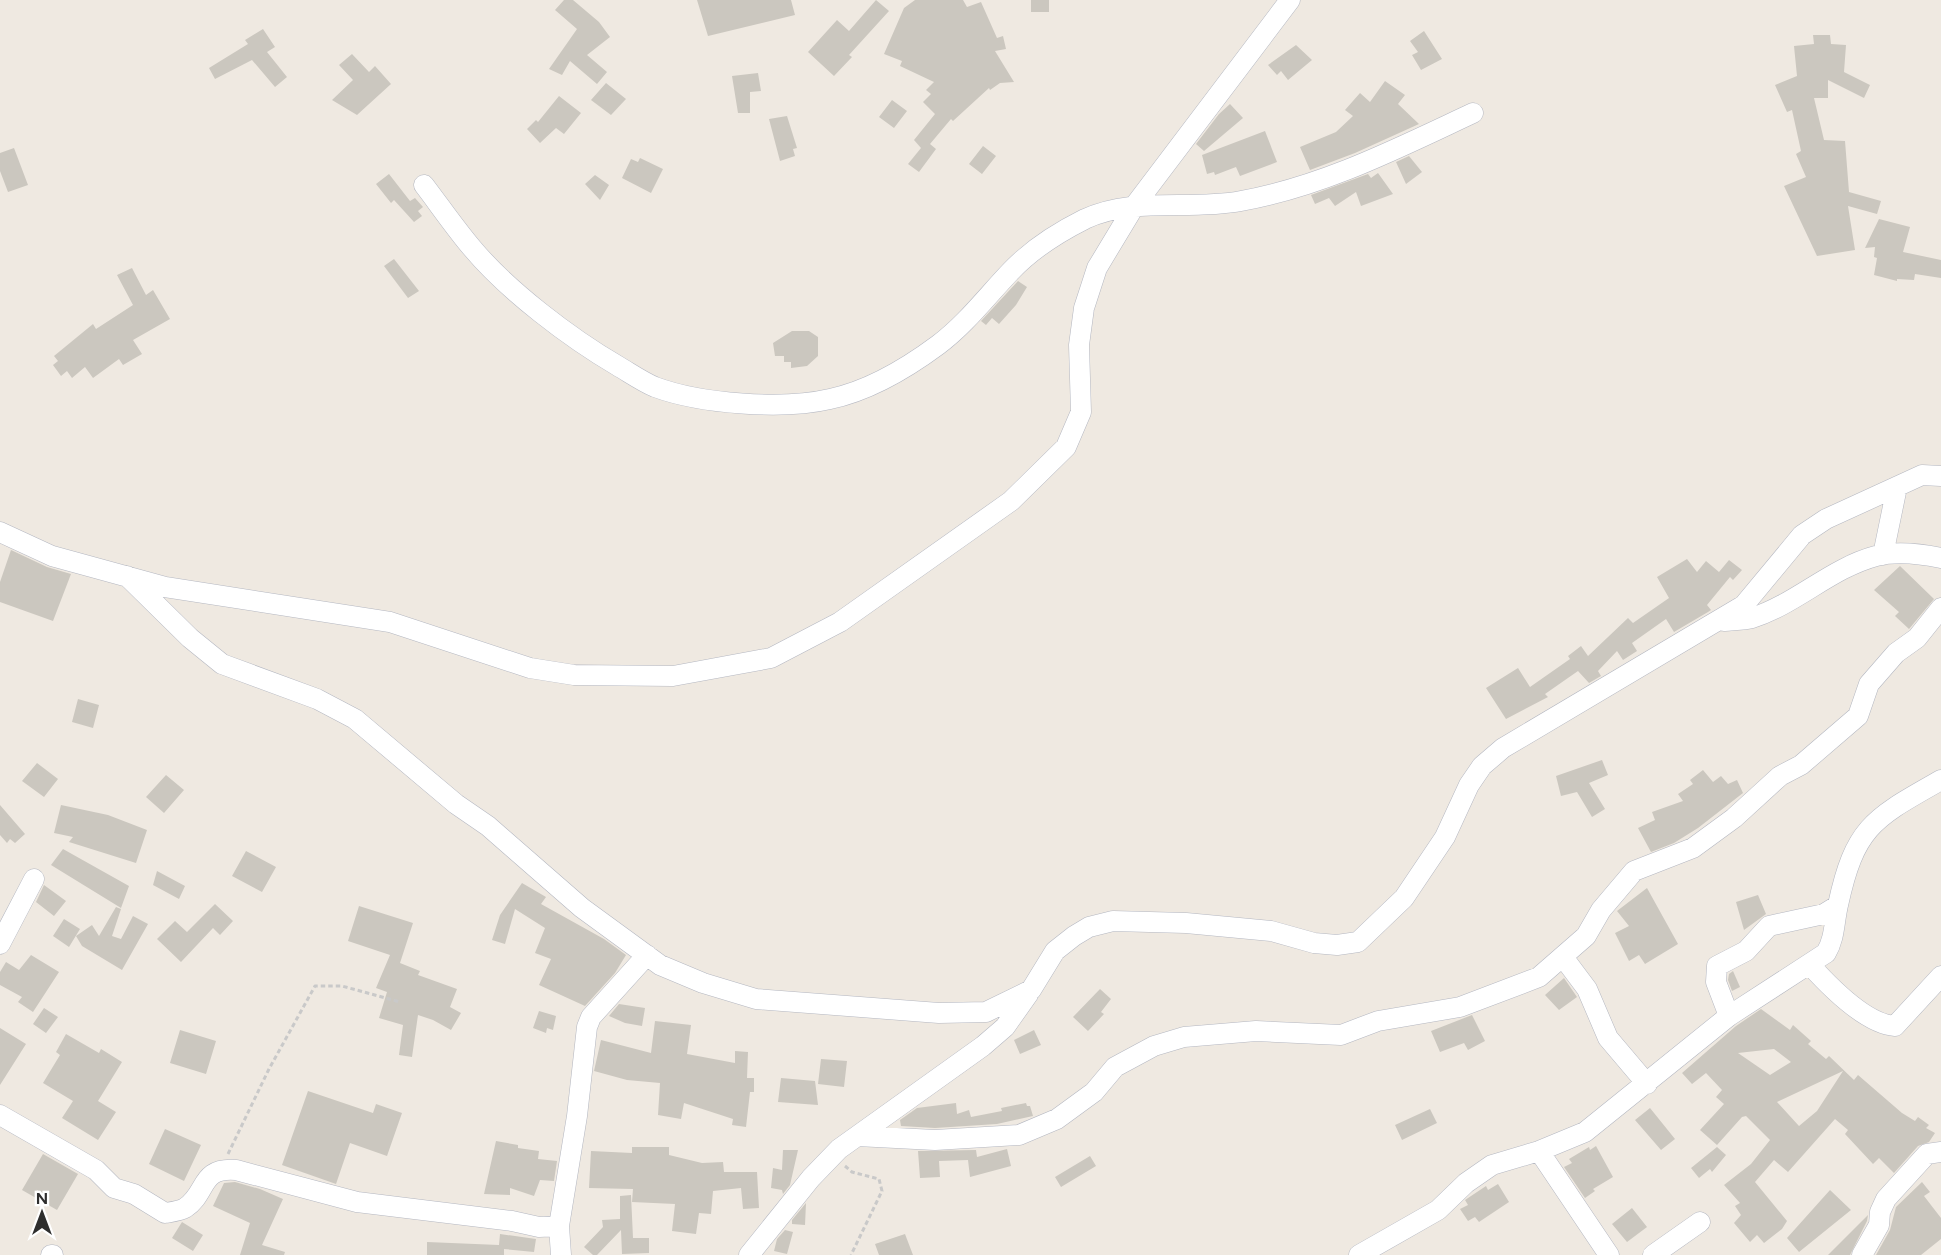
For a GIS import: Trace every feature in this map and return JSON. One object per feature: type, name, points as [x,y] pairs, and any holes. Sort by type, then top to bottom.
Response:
[{"type":"street","points":[[0,532],[52,556],[176,589],[390,622],[530,668],[574,675],[673,676],[771,658],[840,622],[1011,501],[1066,447],[1081,412],[1079,345],[1084,308],[1097,268],[1135,205],[1290,0]]},
{"type":"street","points":[[424,185],[473,250],[525,299],[592,350],[655,387],[716,400],[777,405],[830,399],[880,380],[938,344],[976,310],[1012,269],[1054,236],[1088,218],[1135,205],[1192,206],[1238,202],[1293,190],[1347,171],[1473,113]]},
{"type":"street","points":[[749,1255],[811,1178],[838,1149],[983,1046],[1005,1027],[1055,951],[1089,927],[1113,921],[1186,923],[1271,931],[1314,943],[1337,945],[1358,942],[1404,898],[1445,837],[1469,785],[1482,766],[1503,748],[1719,622],[1744,605],[1802,535],[1826,519],[1877,493],[1897,487],[1922,475],[1941,476]]},
{"type":"street","points":[[1883,555],[1897,487]]},
{"type":"street","points":[[1719,622],[1751,618],[1848,567],[1883,555],[1926,555],[1941,558]]},
{"type":"street","points":[[128,576],[190,638],[222,664],[317,699],[356,719],[456,804],[488,826],[582,908],[660,965],[703,983],[756,999],[939,1013],[986,1012],[1031,990]]},
{"type":"street","points":[[857,1136],[935,1140],[1019,1135],[1057,1119],[1094,1092],[1115,1067],[1154,1046],[1184,1037],[1256,1031],[1341,1035],[1378,1022],[1460,1007],[1539,977],[1586,936],[1601,910],[1634,871],[1693,848],[1734,818],[1780,776],[1810,758],[1857,716],[1869,684],[1896,653],[1917,638],[1941,608]]},
{"type":"street","points":[[1359,1255],[1438,1210],[1466,1183],[1492,1166],[1585,1132],[1729,1016],[1826,953],[1833,942],[1837,906],[1857,843],[1869,826],[1892,808],[1941,780]]},
{"type":"street","points":[[0,944],[34,879]]},
{"type":"street","points":[[1729,1016],[1716,982],[1717,966],[1746,951],[1769,926],[1824,914],[1837,906]]},
{"type":"street","points":[[561,1255],[559,1226],[578,1116],[587,1027],[591,1017],[647,956]]},
{"type":"street","points":[[1563,957],[1587,989],[1591,1005],[1608,1038],[1647,1084]]},
{"type":"street","points":[[1810,965],[1847,1001],[1884,1026],[1895,1026],[1941,976]]},
{"type":"street","points":[[0,1115],[96,1170],[114,1188],[134,1194],[165,1213],[184,1208],[211,1174],[221,1169],[236,1170],[357,1202],[539,1227],[559,1226]]},
{"type":"street","points":[[1539,1150],[1609,1255]]},
{"type":"street","points":[[1862,1255],[1879,1225],[1880,1212],[1886,1199],[1926,1154],[1941,1152]]},
{"type":"street","points":[[1653,1255],[1700,1221]]},
{"type":"path","points":[[221,1169],[269,1070],[315,986],[342,986],[400,1002]]},
{"type":"path","points":[[838,1149],[840,1162],[852,1172],[879,1179],[882,1191],[851,1255]]},
{"type":"building","points":[[564,0],[573,0],[599,22],[610,37],[587,55],[607,72],[597,84],[570,61],[562,75],[549,69],[577,29],[555,10]]},
{"type":"building","points":[[697,0],[791,0],[795,15],[708,36]]},
{"type":"building","points":[[876,0],[889,11],[849,55],[852,57],[834,76],[808,52],[837,20],[849,31]]},
{"type":"building","points":[[915,0],[963,0],[967,7],[981,2],[997,38],[1003,36],[1006,49],[995,51],[1014,82],[1000,83],[990,90],[989,88],[953,121],[951,119],[930,144],[936,149],[919,172],[908,164],[921,148],[914,140],[935,114],[923,102],[931,94],[926,90],[934,82],[900,66],[902,61],[884,54],[904,8]]},
{"type":"building","points":[[1031,0],[1049,0],[1049,12],[1031,12]]},
{"type":"building","points":[[263,29],[275,47],[267,52],[287,77],[275,87],[252,60],[215,79],[209,68],[248,44],[245,40]]},
{"type":"building","points":[[1424,31],[1442,59],[1421,70],[1412,55],[1418,52],[1410,41]]},
{"type":"building","points":[[1813,35],[1830,35],[1831,44],[1846,45],[1844,72],[1870,85],[1864,98],[1828,80],[1828,98],[1814,98],[1824,140],[1845,141],[1849,192],[1881,201],[1877,214],[1848,206],[1855,250],[1817,256],[1784,186],[1806,177],[1796,154],[1801,151],[1792,110],[1787,112],[1775,85],[1797,76],[1794,46],[1814,44]]},
{"type":"building","points":[[1296,45],[1312,60],[1288,80],[1281,71],[1277,75],[1268,65]]},
{"type":"building","points":[[352,54],[369,72],[375,66],[391,84],[357,115],[332,100],[353,80],[339,65]]},
{"type":"building","points":[[758,73],[761,91],[750,92],[750,113],[738,113],[732,76]]},
{"type":"building","points":[[1385,81],[1405,95],[1398,104],[1419,124],[1355,153],[1310,170],[1300,147],[1336,132],[1353,116],[1345,110],[1360,93],[1370,102]]},
{"type":"building","points":[[606,83],[626,99],[611,115],[591,100]]},
{"type":"building","points":[[559,96],[581,113],[564,134],[556,128],[540,143],[527,129],[536,120],[538,122]]},
{"type":"building","points":[[892,100],[907,111],[894,128],[879,117]]},
{"type":"building","points":[[1230,104],[1243,118],[1204,151],[1196,144],[1219,114]]},
{"type":"building","points":[[787,116],[797,148],[793,149],[795,156],[780,161],[769,119]]},
{"type":"building","points":[[1265,131],[1277,162],[1240,176],[1236,167],[1215,175],[1214,172],[1207,174],[1202,155]]},
{"type":"building","points":[[983,146],[996,156],[982,174],[969,164]]},
{"type":"building","points":[[14,148],[28,185],[8,192],[0,171],[0,153]]},
{"type":"building","points":[[1409,156],[1422,172],[1406,184],[1396,162]]},
{"type":"building","points":[[640,158],[663,169],[651,193],[622,178],[631,159],[638,162]]},
{"type":"building","points":[[1378,173],[1393,194],[1361,206],[1356,192],[1335,206],[1329,198],[1315,204],[1311,195],[1368,174],[1371,178]]},
{"type":"building","points":[[389,174],[410,201],[415,198],[423,207],[418,211],[422,216],[414,222],[394,200],[391,203],[376,184]]},
{"type":"building","points":[[595,175],[609,185],[600,200],[585,184]]},
{"type":"building","points":[[1879,219],[1910,227],[1903,252],[1941,260],[1941,278],[1915,274],[1914,280],[1897,279],[1897,281],[1874,275],[1877,258],[1874,257],[1875,247],[1865,248]]},
{"type":"building","points":[[394,259],[419,291],[408,298],[384,266]]},
{"type":"building","points":[[132,268],[146,295],[153,290],[170,319],[133,340],[142,354],[123,365],[119,359],[93,378],[85,367],[72,378],[67,371],[61,376],[53,365],[58,361],[54,356],[93,324],[96,329],[133,305],[117,275]]},
{"type":"building","points":[[1018,281],[1027,287],[1016,305],[999,324],[992,318],[986,325],[981,321]]},
{"type":"building","points":[[792,331],[809,331],[818,337],[818,356],[807,366],[791,368],[791,362],[784,362],[784,356],[775,356],[773,343]]},
{"type":"building","points":[[11,550],[47,567],[71,574],[53,621],[0,602],[0,582]]},
{"type":"building","points":[[1687,559],[1697,572],[1706,561],[1719,572],[1729,560],[1742,570],[1733,580],[1730,577],[1707,605],[1711,610],[1708,612],[1674,632],[1666,619],[1632,643],[1637,651],[1623,660],[1617,651],[1598,671],[1601,676],[1589,683],[1578,671],[1545,694],[1548,697],[1506,719],[1486,688],[1518,668],[1530,687],[1570,659],[1568,656],[1581,646],[1588,656],[1628,618],[1633,623],[1669,598],[1657,577]]},
{"type":"building","points":[[1900,566],[1934,599],[1909,629],[1895,616],[1899,612],[1874,590]]},
{"type":"building","points":[[78,699],[99,705],[93,728],[72,722]]},
{"type":"building","points":[[1602,760],[1608,775],[1589,783],[1605,809],[1592,817],[1577,792],[1561,796],[1556,776]]},
{"type":"building","points":[[37,763],[58,779],[44,797],[22,781]]},
{"type":"building","points":[[1703,770],[1713,782],[1721,776],[1728,784],[1737,780],[1743,793],[1698,828],[1674,843],[1651,852],[1638,828],[1655,820],[1652,812],[1683,801],[1678,794],[1693,784],[1690,780]]},
{"type":"building","points":[[166,775],[184,790],[164,813],[146,797]]},
{"type":"building","points":[[0,805],[25,834],[15,843],[10,839],[7,843],[0,835]]},
{"type":"building","points":[[61,805],[108,815],[147,830],[136,863],[69,842],[73,837],[54,833]]},
{"type":"building","points":[[63,849],[129,886],[121,908],[51,865]]},
{"type":"building","points":[[246,851],[276,867],[262,892],[232,876]]},
{"type":"building","points":[[157,871],[185,886],[179,899],[153,885]]},
{"type":"building","points":[[522,883],[546,897],[541,904],[604,939],[626,955],[615,973],[585,1006],[539,985],[551,959],[535,953],[545,928],[515,909],[505,944],[492,940],[500,915]]},
{"type":"building","points":[[44,885],[66,901],[54,916],[36,902]]},
{"type":"building","points":[[1647,888],[1678,944],[1645,964],[1639,955],[1629,961],[1615,933],[1629,926],[1617,911]]},
{"type":"building","points":[[1758,895],[1766,914],[1744,930],[1736,902]]},
{"type":"building","points":[[215,904],[233,921],[220,935],[213,928],[181,962],[157,939],[175,921],[187,932]]},
{"type":"building","points":[[359,906],[413,923],[400,963],[420,971],[418,975],[457,989],[450,1007],[461,1013],[451,1030],[418,1015],[412,1057],[399,1055],[403,1025],[379,1018],[387,992],[376,988],[390,955],[348,941]]},
{"type":"building","points":[[116,907],[121,909],[112,936],[121,939],[133,916],[148,924],[122,970],[82,946],[76,936],[92,925],[99,936]]},
{"type":"building","points":[[64,919],[80,929],[69,947],[53,936]]},
{"type":"building","points":[[31,955],[59,972],[33,1012],[18,1002],[22,997],[0,985],[0,972],[6,962],[19,970]]},
{"type":"building","points":[[1733,971],[1740,987],[1732,991],[1728,980],[1729,974]]},
{"type":"building","points":[[1564,978],[1577,997],[1559,1010],[1545,995]]},
{"type":"building","points":[[1100,989],[1111,999],[1101,1012],[1104,1014],[1088,1031],[1073,1017]]},
{"type":"building","points":[[619,1004],[645,1008],[642,1026],[625,1023],[609,1016]]},
{"type":"building","points":[[44,1008],[58,1017],[46,1033],[33,1024]]},
{"type":"building","points":[[1761,1009],[1790,1030],[1793,1025],[1811,1041],[1808,1044],[1826,1059],[1829,1056],[1854,1080],[1858,1075],[1902,1113],[1915,1121],[1918,1117],[1929,1125],[1926,1128],[1935,1133],[1929,1142],[1918,1146],[1894,1173],[1879,1158],[1873,1164],[1845,1134],[1848,1130],[1835,1119],[1788,1172],[1774,1160],[1755,1182],[1787,1221],[1782,1229],[1764,1243],[1757,1235],[1750,1242],[1734,1223],[1741,1215],[1735,1206],[1740,1203],[1724,1185],[1751,1164],[1770,1140],[1746,1116],[1742,1117],[1717,1145],[1700,1130],[1724,1104],[1716,1097],[1722,1090],[1706,1073],[1692,1084],[1682,1073],[1736,1026]],"holes":[[[1774,1049],[1791,1062],[1770,1075],[1738,1053]],[[1843,1071],[1817,1111],[1799,1126],[1777,1102]]]},
{"type":"building","points":[[539,1011],[556,1016],[553,1030],[547,1028],[546,1033],[533,1028]]},
{"type":"building","points":[[1472,1015],[1485,1041],[1468,1050],[1464,1043],[1440,1052],[1431,1031]]},
{"type":"building","points":[[655,1021],[691,1025],[687,1054],[735,1063],[735,1051],[748,1052],[747,1078],[754,1078],[754,1092],[750,1092],[746,1127],[732,1125],[733,1119],[684,1103],[681,1119],[658,1115],[660,1083],[627,1080],[594,1071],[601,1040],[651,1053]]},
{"type":"building","points":[[0,1028],[26,1044],[0,1085]]},
{"type":"building","points":[[180,1030],[216,1041],[206,1074],[170,1063]]},
{"type":"building","points":[[1034,1030],[1041,1045],[1020,1054],[1014,1040]]},
{"type":"building","points":[[66,1034],[99,1053],[101,1049],[122,1062],[98,1101],[116,1112],[98,1140],[62,1118],[73,1101],[43,1083],[60,1055],[56,1052]]},
{"type":"building","points":[[821,1059],[847,1061],[844,1087],[818,1084]]},
{"type":"building","points":[[781,1078],[815,1081],[818,1105],[778,1102]]},
{"type":"building","points":[[308,1091],[373,1113],[376,1104],[402,1113],[387,1156],[350,1143],[336,1184],[282,1165]]},
{"type":"building","points":[[956,1103],[957,1114],[969,1110],[971,1117],[1002,1111],[1001,1108],[1026,1103],[1030,1106],[1033,1116],[997,1124],[935,1128],[901,1126],[900,1120],[917,1108]]},
{"type":"building","points":[[1650,1108],[1675,1139],[1661,1150],[1635,1120]]},
{"type":"building","points":[[1430,1109],[1437,1123],[1402,1140],[1395,1125]]},
{"type":"building","points":[[165,1129],[201,1145],[184,1181],[149,1164]]},
{"type":"building","points":[[496,1141],[518,1145],[518,1148],[539,1151],[538,1159],[557,1161],[554,1181],[540,1180],[534,1196],[510,1188],[510,1195],[484,1194]]},
{"type":"building","points":[[1596,1146],[1613,1177],[1593,1189],[1595,1191],[1585,1198],[1564,1167],[1572,1163],[1569,1159],[1589,1147],[1590,1150]]},
{"type":"building","points":[[632,1147],[669,1147],[669,1155],[702,1163],[723,1162],[724,1172],[757,1172],[759,1208],[743,1209],[741,1188],[713,1191],[711,1214],[699,1213],[696,1234],[672,1231],[675,1204],[632,1202],[633,1189],[589,1188],[591,1151],[632,1153]]},
{"type":"building","points":[[1717,1147],[1726,1155],[1712,1172],[1710,1169],[1699,1178],[1691,1168]]},
{"type":"building","points":[[1007,1149],[1011,1166],[970,1177],[968,1160],[939,1161],[940,1177],[920,1178],[918,1151],[976,1150],[977,1157]]},
{"type":"building","points":[[783,1150],[798,1150],[790,1185],[783,1194],[782,1190],[771,1188],[773,1168],[782,1170]]},
{"type":"building","points":[[43,1154],[78,1174],[57,1210],[22,1190]]},
{"type":"building","points":[[1090,1156],[1096,1166],[1061,1187],[1055,1177]]},
{"type":"building","points":[[235,1182],[283,1199],[262,1245],[285,1252],[284,1255],[240,1255],[250,1223],[213,1206],[224,1183]]},
{"type":"building","points":[[1922,1182],[1930,1192],[1924,1196],[1941,1218],[1941,1239],[1921,1255],[1876,1255],[1890,1230],[1896,1207]]},
{"type":"building","points":[[1498,1184],[1509,1202],[1479,1222],[1475,1217],[1468,1221],[1460,1209],[1468,1205],[1465,1200],[1486,1186],[1488,1190]]},
{"type":"building","points":[[1830,1190],[1851,1210],[1799,1252],[1787,1238]]},
{"type":"building","points":[[631,1195],[633,1238],[649,1238],[649,1253],[622,1254],[621,1230],[597,1255],[593,1255],[584,1247],[603,1227],[602,1220],[620,1219],[620,1196]]},
{"type":"building","points":[[806,1203],[805,1225],[792,1224],[792,1220]]},
{"type":"building","points":[[1632,1208],[1647,1227],[1627,1242],[1612,1224]]},
{"type":"building","points":[[1868,1215],[1850,1255],[1828,1255]]},
{"type":"building","points":[[182,1222],[203,1235],[193,1251],[172,1238]]},
{"type":"building","points":[[785,1230],[793,1232],[787,1254],[774,1251],[777,1239]]},
{"type":"building","points":[[500,1234],[536,1239],[534,1252],[504,1249],[504,1255],[427,1255],[427,1242],[499,1245]]},
{"type":"building","points":[[905,1234],[913,1255],[879,1255],[875,1244]]}]
